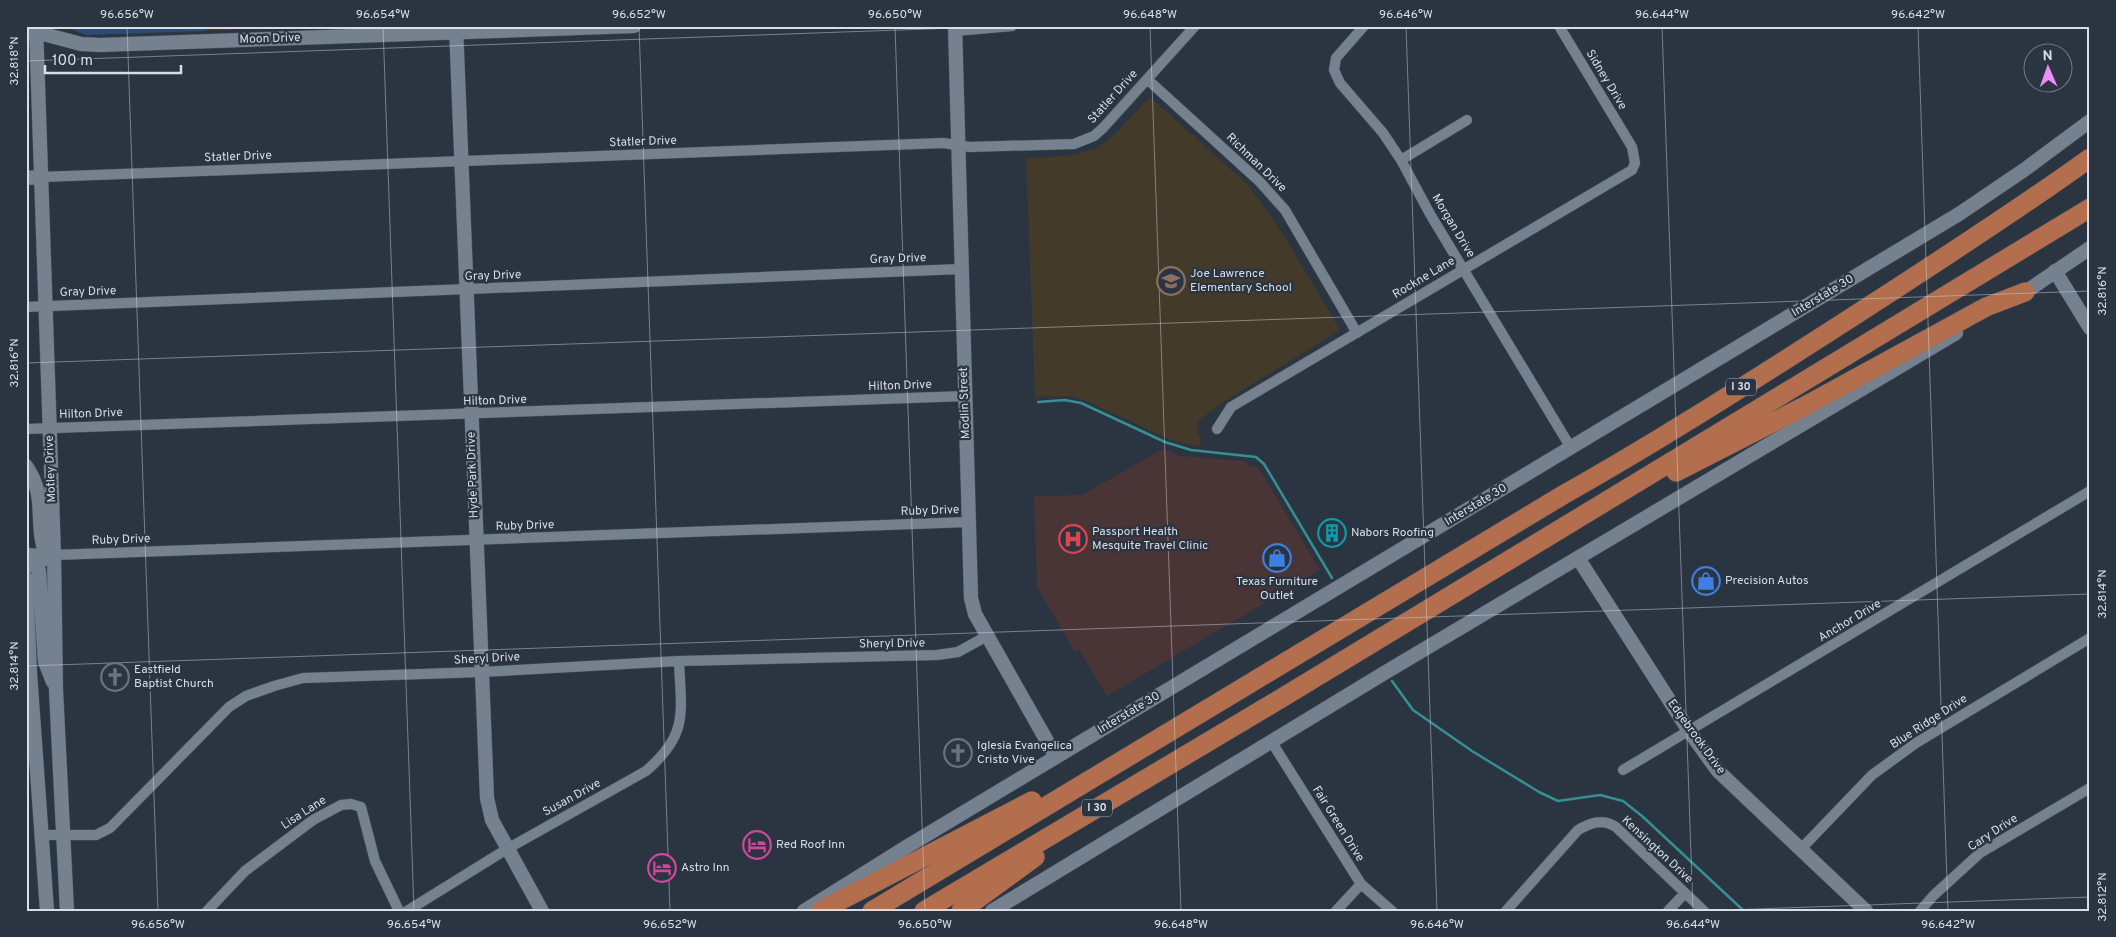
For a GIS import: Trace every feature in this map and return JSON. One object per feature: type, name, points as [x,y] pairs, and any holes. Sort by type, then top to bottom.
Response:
[{"type":"highway","name":"I 30","points":[[872,911],[1628,458],[1794,355],[1962,246],[2090,158]]},
{"type":"highway","name":"I 30","points":[[924,911],[2090,208]]},
{"type":"highway","points":[[1566,525],[1794,411],[1986,307],[2025,292]]},
{"type":"highway","points":[[820,911],[1056,788],[1144,747]]},
{"type":"highway","points":[[961,911],[1132,787]]},
{"type":"main road","name":"Moon Drive","points":[[33,30],[81,44],[100,45],[457,29],[634,26]]},
{"type":"main road","name":"Modlin Street","points":[[955,28],[971,598],[975,614],[1056,757]]},
{"type":"main road","name":"Hyde Park Drive","points":[[457,29],[487,798],[492,820],[542,911]]},
{"type":"main road","name":"Motley Drive","points":[[33,30],[41,178],[54,555],[56,690],[67,911]]},
{"type":"main road","name":"Interstate 30","points":[[804,911],[1056,757],[1959,214],[2024,170],[2090,121]]},
{"type":"main road","points":[[26,178],[41,178]]},
{"type":"main road","points":[[992,911],[1271,741],[2025,292],[2090,248]]},
{"type":"main road","points":[[2054,271],[2090,328]]},
{"type":"main road","points":[[26,466],[32,474],[39,495],[44,549],[54,555]]},
{"type":"main road","points":[[26,554],[32,558],[45,662],[56,690]]},
{"type":"main road","name":"Edgebrook Drive","points":[[1578,558],[1689,731],[1718,771],[1866,911]]},
{"type":"main road","points":[[26,578],[30,673],[47,911]]},
{"type":"street","points":[[955,28],[1012,26]]},
{"type":"street","name":"Statler Drive","points":[[41,178],[943,143],[970,147],[1062,145],[1086,140],[1103,128],[1195,26]]},
{"type":"street","name":"Morgan Drive","points":[[1364,26],[1336,58],[1334,70],[1340,83],[1383,133],[1401,160],[1430,214],[1571,448]]},
{"type":"street","name":"Sidney Drive","points":[[1559,26],[1632,147]]},
{"type":"street","name":"Richman Drive","points":[[1147,79],[1259,181],[1285,210],[1357,333]]},
{"type":"street","points":[[1401,160],[1467,120]]},
{"type":"street","name":"Rockne Lane","points":[[1218,429],[1230,407],[1632,170],[1635,164],[1632,147]]},
{"type":"street","name":"Gray Drive","points":[[26,307],[961,269]]},
{"type":"street","name":"Hilton Drive","points":[[26,429],[966,396]]},
{"type":"street","name":"Anchor Drive","points":[[1622,770],[2090,491]]},
{"type":"street","name":"Ruby Drive","points":[[26,554],[54,555],[968,522]]},
{"type":"street","points":[[32,567],[54,555]]},
{"type":"street","name":"Sheryl Drive","points":[[43,835],[96,835],[110,828],[229,707],[246,696],[303,678],[481,672],[680,661],[937,655],[958,652],[987,636]]},
{"type":"street","name":"Blue Ridge Drive","points":[[1800,850],[1872,775],[1909,748],[2090,638]]},
{"type":"street","name":"Susan Drive","points":[[407,911],[507,849],[646,771],[661,758],[674,741],[681,713],[680,661]]},
{"type":"street","name":"Fair Green Drive","points":[[1271,741],[1361,884],[1392,911]]},
{"type":"street","name":"Cary Drive","points":[[1920,911],[1933,896],[1980,853],[2090,788]]},
{"type":"street","name":"Lisa Lane","points":[[207,911],[244,872],[313,820],[340,804],[351,804],[361,807],[364,814],[366,833],[375,861],[398,911]]},
{"type":"street","name":"Kensington Drive","points":[[1506,911],[1578,830],[1588,824],[1600,822],[1616,827],[1704,911]]},
{"type":"street","points":[[1336,911],[1361,884]]},
{"type":"street","points":[[1668,911],[1685,893]]},
{"type":"shaded area","points":[[63,26],[205,26],[206,31],[86,35]]},
{"type":"shaded area","points":[[205,26],[332,26],[206,31]]},
{"type":"shaded area","name":"Joe Lawrence Elementary School","points":[[1150,97],[1248,185],[1281,231],[1340,330],[1228,399],[1199,420],[1197,431],[1201,441],[1200,447],[1171,440],[1072,396],[1035,397],[1026,158],[1066,156],[1096,149],[1115,134]]},
{"type":"shaded area","points":[[1163,449],[1180,456],[1246,461],[1249,466],[1258,467],[1320,570],[1107,696],[1079,650],[1075,652],[1037,587],[1034,496],[1082,495]]},
{"type":"waterway","points":[[1038,402],[1065,400],[1081,403],[1165,442],[1191,450],[1256,457],[1264,464],[1332,578]]},
{"type":"waterway","points":[[1392,681],[1413,710],[1472,751],[1539,792],[1558,801],[1600,795],[1623,801],[1642,816],[1744,911]]},
{"type":"place","name":"Joe Lawrence Elementary School","points":[[1171,281]]},
{"type":"place","name":"Nabors Roofing","points":[[1332,533]]},
{"type":"place","name":"Passport Health Mesquite Travel Clinic","points":[[1073,539]]},
{"type":"place","name":"Texas Furniture Outlet","points":[[1277,558]]},
{"type":"place","name":"Precision Autos","points":[[1706,581]]},
{"type":"place","name":"Eastfield Baptist Church","points":[[115,677]]},
{"type":"place","name":"Iglesia Evangelica Cristo Vive","points":[[958,753]]},
{"type":"place","name":"Red Roof Inn","points":[[757,845]]},
{"type":"place","name":"Astro Inn","points":[[662,868]]}]
